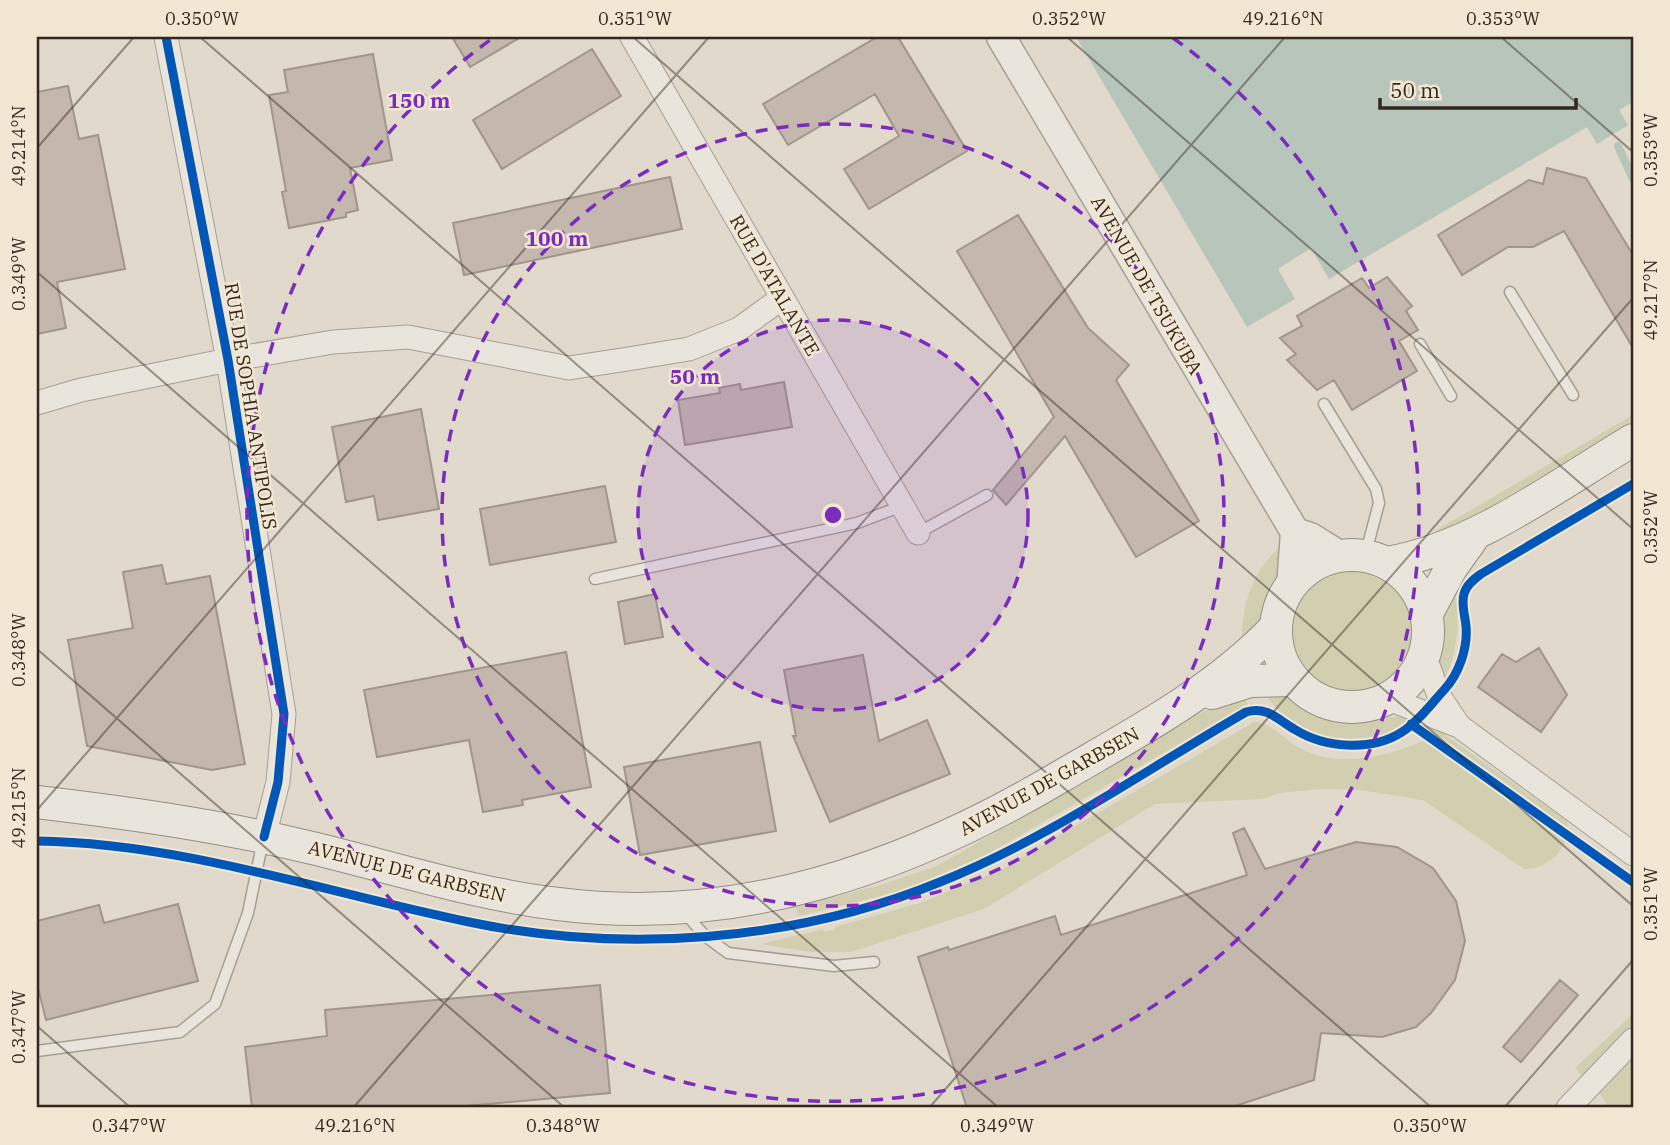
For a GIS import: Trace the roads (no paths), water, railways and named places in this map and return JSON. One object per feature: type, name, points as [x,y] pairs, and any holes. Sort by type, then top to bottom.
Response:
[{"type":"main road","points":[[1364,558],[1405,576],[1419,594],[1426,615],[1424,654],[1409,680],[1385,698],[1367,705],[1346,706],[1327,702],[1309,693],[1294,680],[1280,656],[1276,627],[1280,606],[1291,586],[1312,566],[1364,558],[1410,559],[1476,533],[1633,440]]},
{"type":"main road","points":[[1426,615],[1451,568],[1476,533]]},
{"type":"main road","points":[[1194,698],[1241,662],[1276,627]]},
{"type":"main road","points":[[1194,698],[1250,681],[1294,680]]},
{"type":"main road","name":"AVENUE DE GARBSEN","points":[[37,803],[154,816],[264,837],[488,894],[561,905],[680,907],[825,884],[895,861],[1005,810],[1194,698]]},
{"type":"street","name":"RUE DE SOPHIA ANTIPOLIS","points":[[166,37],[228,359],[284,713],[278,782],[264,837]]},
{"type":"street","name":"RUE D'ATALANTE","points":[[632,37],[918,533]]},
{"type":"street","name":"AVENUE DE TSUKUBA","points":[[1002,37],[1295,532]]},
{"type":"street","points":[[37,403],[81,390],[228,359],[333,342],[408,337],[569,368],[689,349],[739,329],[782,298]]},
{"type":"street","points":[[1291,586],[1295,532],[1364,558]]},
{"type":"street","points":[[1424,654],[1439,696],[1459,726]]},
{"type":"street","points":[[1385,698],[1459,726],[1633,854]]},
{"type":"street","points":[[1568,1108],[1633,1040]]},
{"type":"lane","points":[[1510,292],[1573,395]]},
{"type":"lane","points":[[1420,344],[1451,396]]},
{"type":"lane","points":[[1324,404],[1379,503],[1364,558]]},
{"type":"lane","points":[[918,533],[987,495]]},
{"type":"lane","points":[[595,579],[857,523],[902,506]]},
{"type":"lane","points":[[37,1051],[180,1032],[215,1004],[248,913],[264,837]]},
{"type":"lane","points":[[680,907],[705,936],[729,953],[834,966],[874,962]]},
{"type":"waterway","points":[[1618,146],[1633,179]]}]
